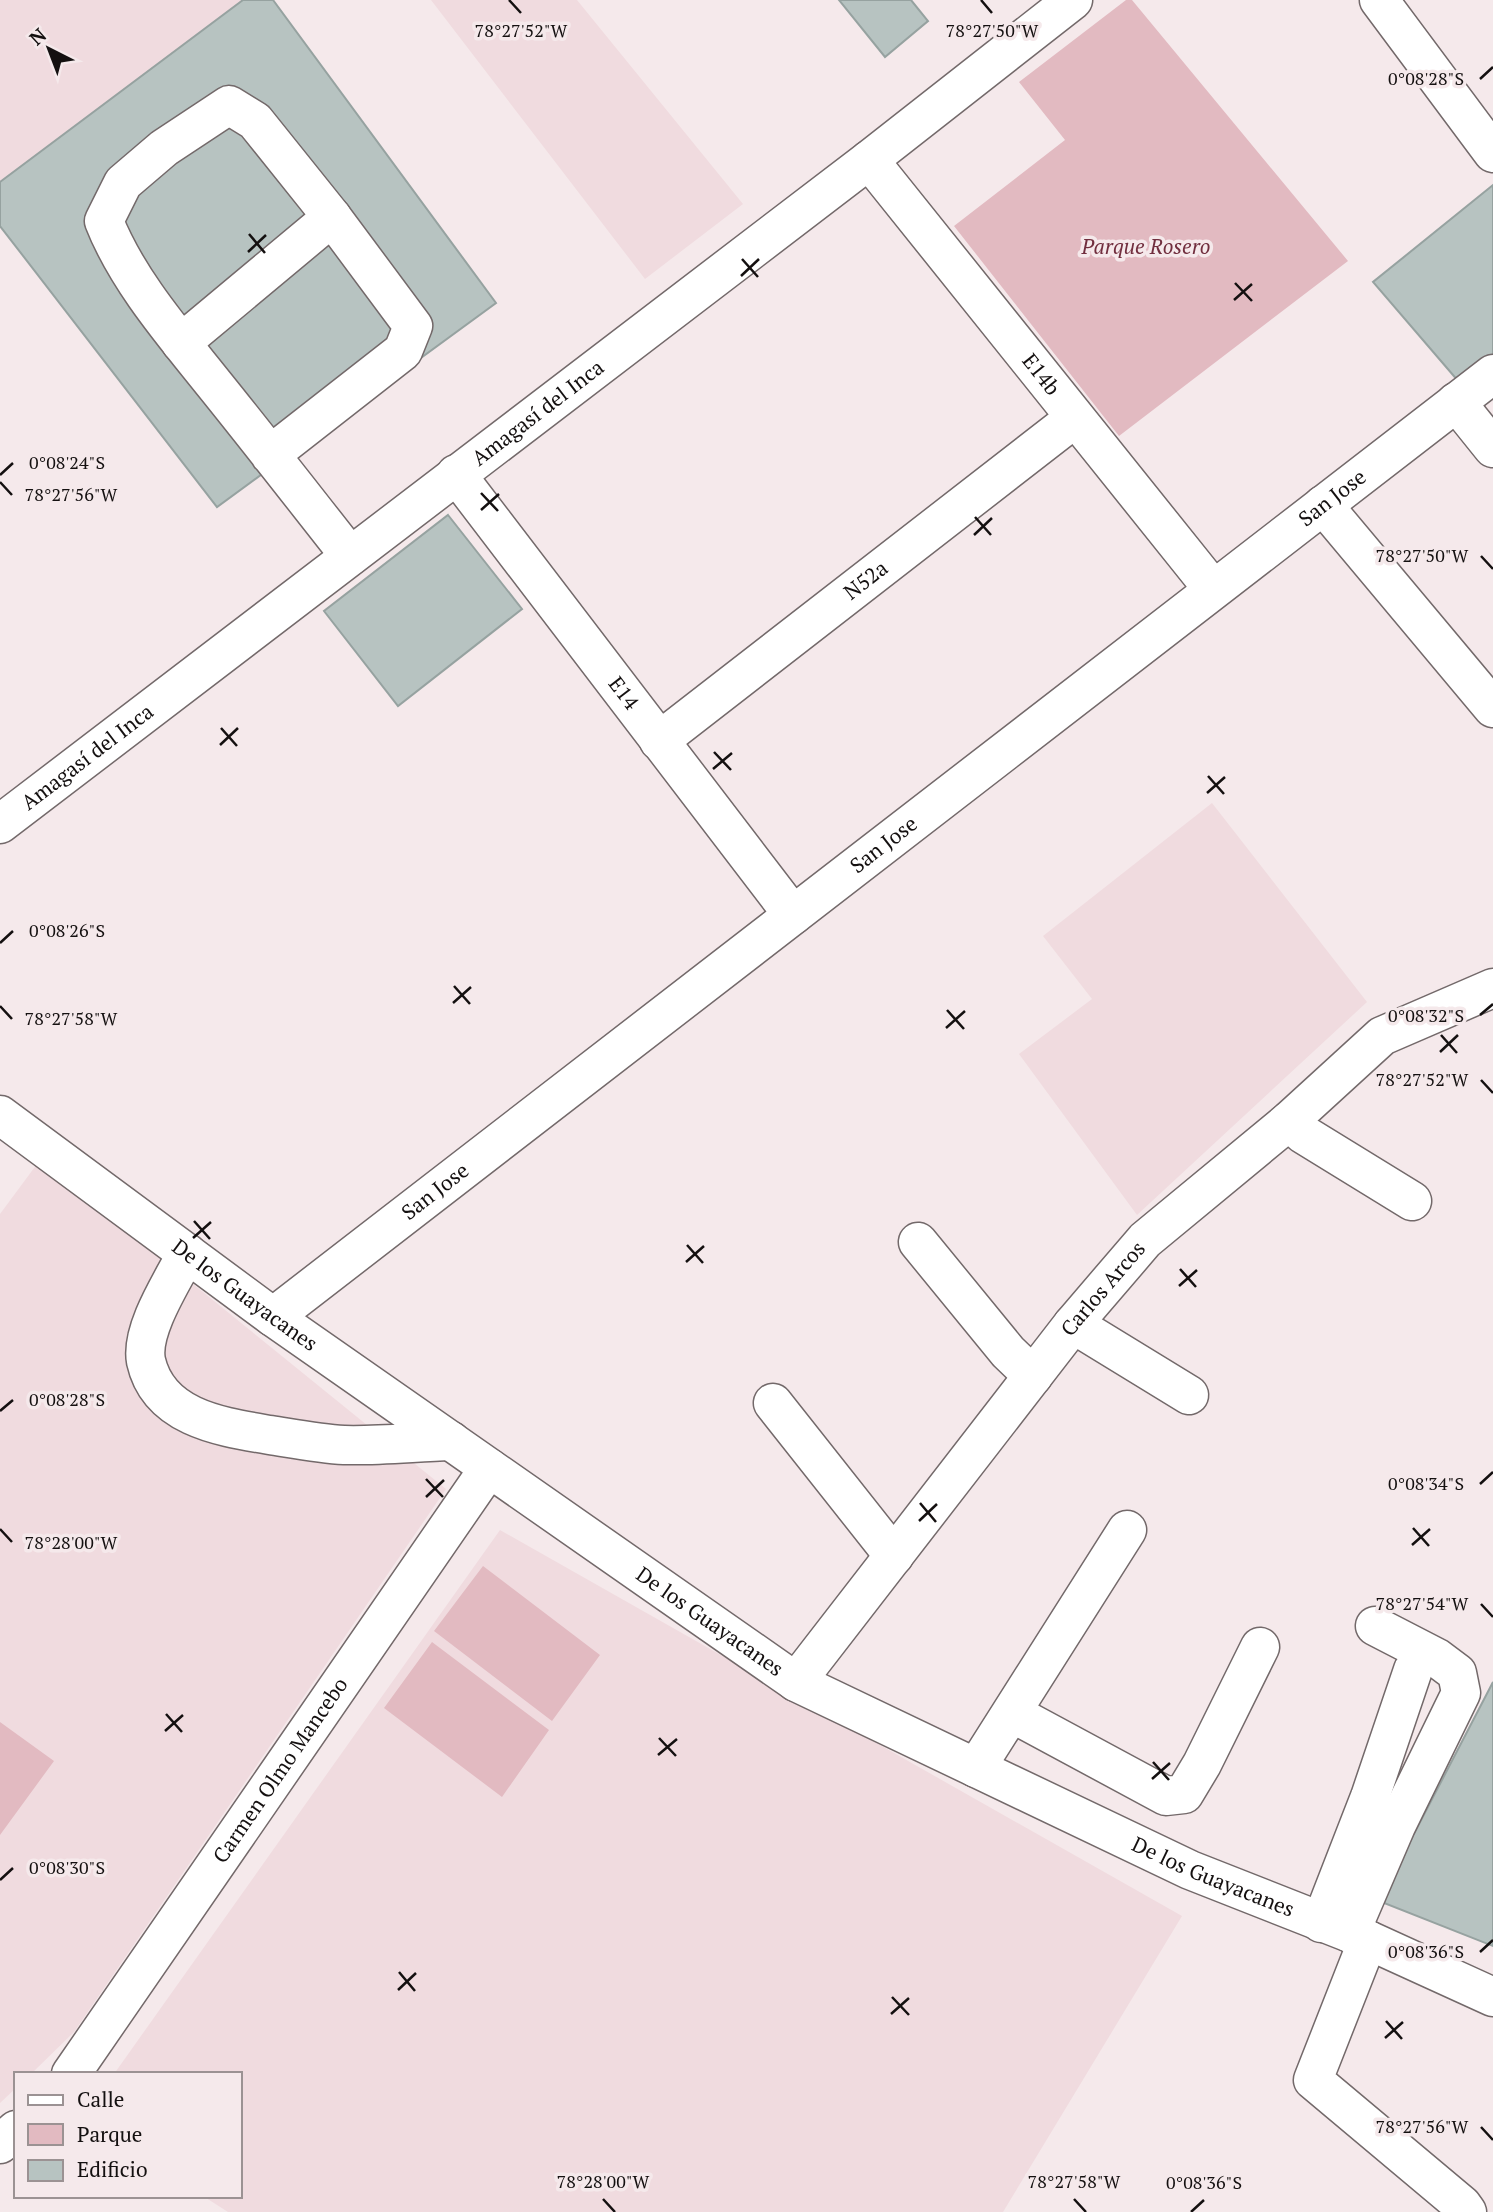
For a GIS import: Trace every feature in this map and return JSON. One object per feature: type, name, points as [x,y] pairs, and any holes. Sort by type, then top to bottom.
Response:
[{"type":"street","name":"Amagasí del Inca","points":[[0,824],[869,160],[1073,0]]},
{"type":"street","points":[[1379,0],[1493,153]]},
{"type":"street","points":[[270,455],[403,351],[413,326],[332,217],[255,121],[229,105],[164,148],[123,184],[104,221],[112,241],[181,343],[350,556]]},
{"type":"street","name":"E14b","points":[[869,160],[1213,589]]},
{"type":"street","points":[[181,343],[332,217]]},
{"type":"street","name":"San Jose","points":[[273,1317],[1493,374]]},
{"type":"street","points":[[1456,402],[1493,448]]},
{"type":"street","name":"N52a","points":[[659,741],[1075,418]]},
{"type":"street","name":"E14","points":[[456,474],[793,915]]},
{"type":"street","points":[[1323,505],[1493,708]]},
{"type":"street","name":"Carlos Arcos","points":[[796,1682],[1073,1324],[1145,1240],[1289,1121],[1382,1037],[1493,988]]},
{"type":"street","name":"De los Guayacanes","points":[[0,1115],[273,1317],[796,1682],[1189,1870],[1346,1932],[1493,1997]]},
{"type":"street","points":[[1289,1121],[1303,1134],[1412,1201]]},
{"type":"street","points":[[918,1242],[1008,1352],[1033,1376]]},
{"type":"street","points":[[187,1253],[158,1310],[148,1337],[146,1360],[156,1386],[188,1414],[217,1426],[345,1445],[451,1441]]},
{"type":"street","points":[[1073,1324],[1189,1395]]},
{"type":"street","points":[[773,1403],[894,1556]]},
{"type":"street","name":"Carmen Olmo Mancebo","points":[[72,2072],[489,1468]]},
{"type":"street","points":[[976,1768],[1127,1530]]},
{"type":"street","points":[[1346,1932],[1461,1693],[1457,1673],[1437,1658],[1375,1626]]},
{"type":"street","points":[[1012,1713],[1166,1796],[1184,1794],[1260,1647]]},
{"type":"street","points":[[1413,1670],[1370,1797],[1346,1932],[1313,2080],[1467,2212]]},
{"type":"street","points":[[0,2144],[14,2132]]},
{"type":"shaded area","points":[[0,0],[243,0],[0,182]]},
{"type":"shaded area","points":[[431,0],[577,0],[743,204],[645,279]]},
{"type":"shaded area","points":[[1212,803],[1367,1002],[1137,1215],[1019,1054],[1092,999],[1043,936]]},
{"type":"shaded area","points":[[40,1160],[446,1489],[74,2032],[33,2072],[14,2072],[14,2090],[0,2103],[0,1214]]},
{"type":"shaded area","points":[[500,1530],[1182,1916],[1003,2212],[228,2212],[206,2198],[242,2198],[242,2072],[115,2072]]},
{"type":"green space","name":"Parque Rosero","points":[[1126,0],[1132,0],[1348,261],[1119,436],[954,226],[1065,140],[1019,82]]},
{"type":"green space","points":[[483,1566],[600,1655],[552,1721],[434,1631]]},
{"type":"green space","points":[[432,1642],[549,1730],[502,1797],[384,1708]]},
{"type":"green space","points":[[0,1722],[54,1761],[0,1835]]},
{"type":"building","points":[[243,0],[273,0],[496,303],[217,507],[0,226],[0,182]]},
{"type":"building","points":[[839,0],[911,0],[928,21],[885,57]]},
{"type":"building","points":[[1493,185],[1493,354],[1459,382],[1373,282]]},
{"type":"building","points":[[448,515],[522,609],[398,706],[324,611]]},
{"type":"building","points":[[1493,1682],[1493,1946],[1379,1901]]}]
